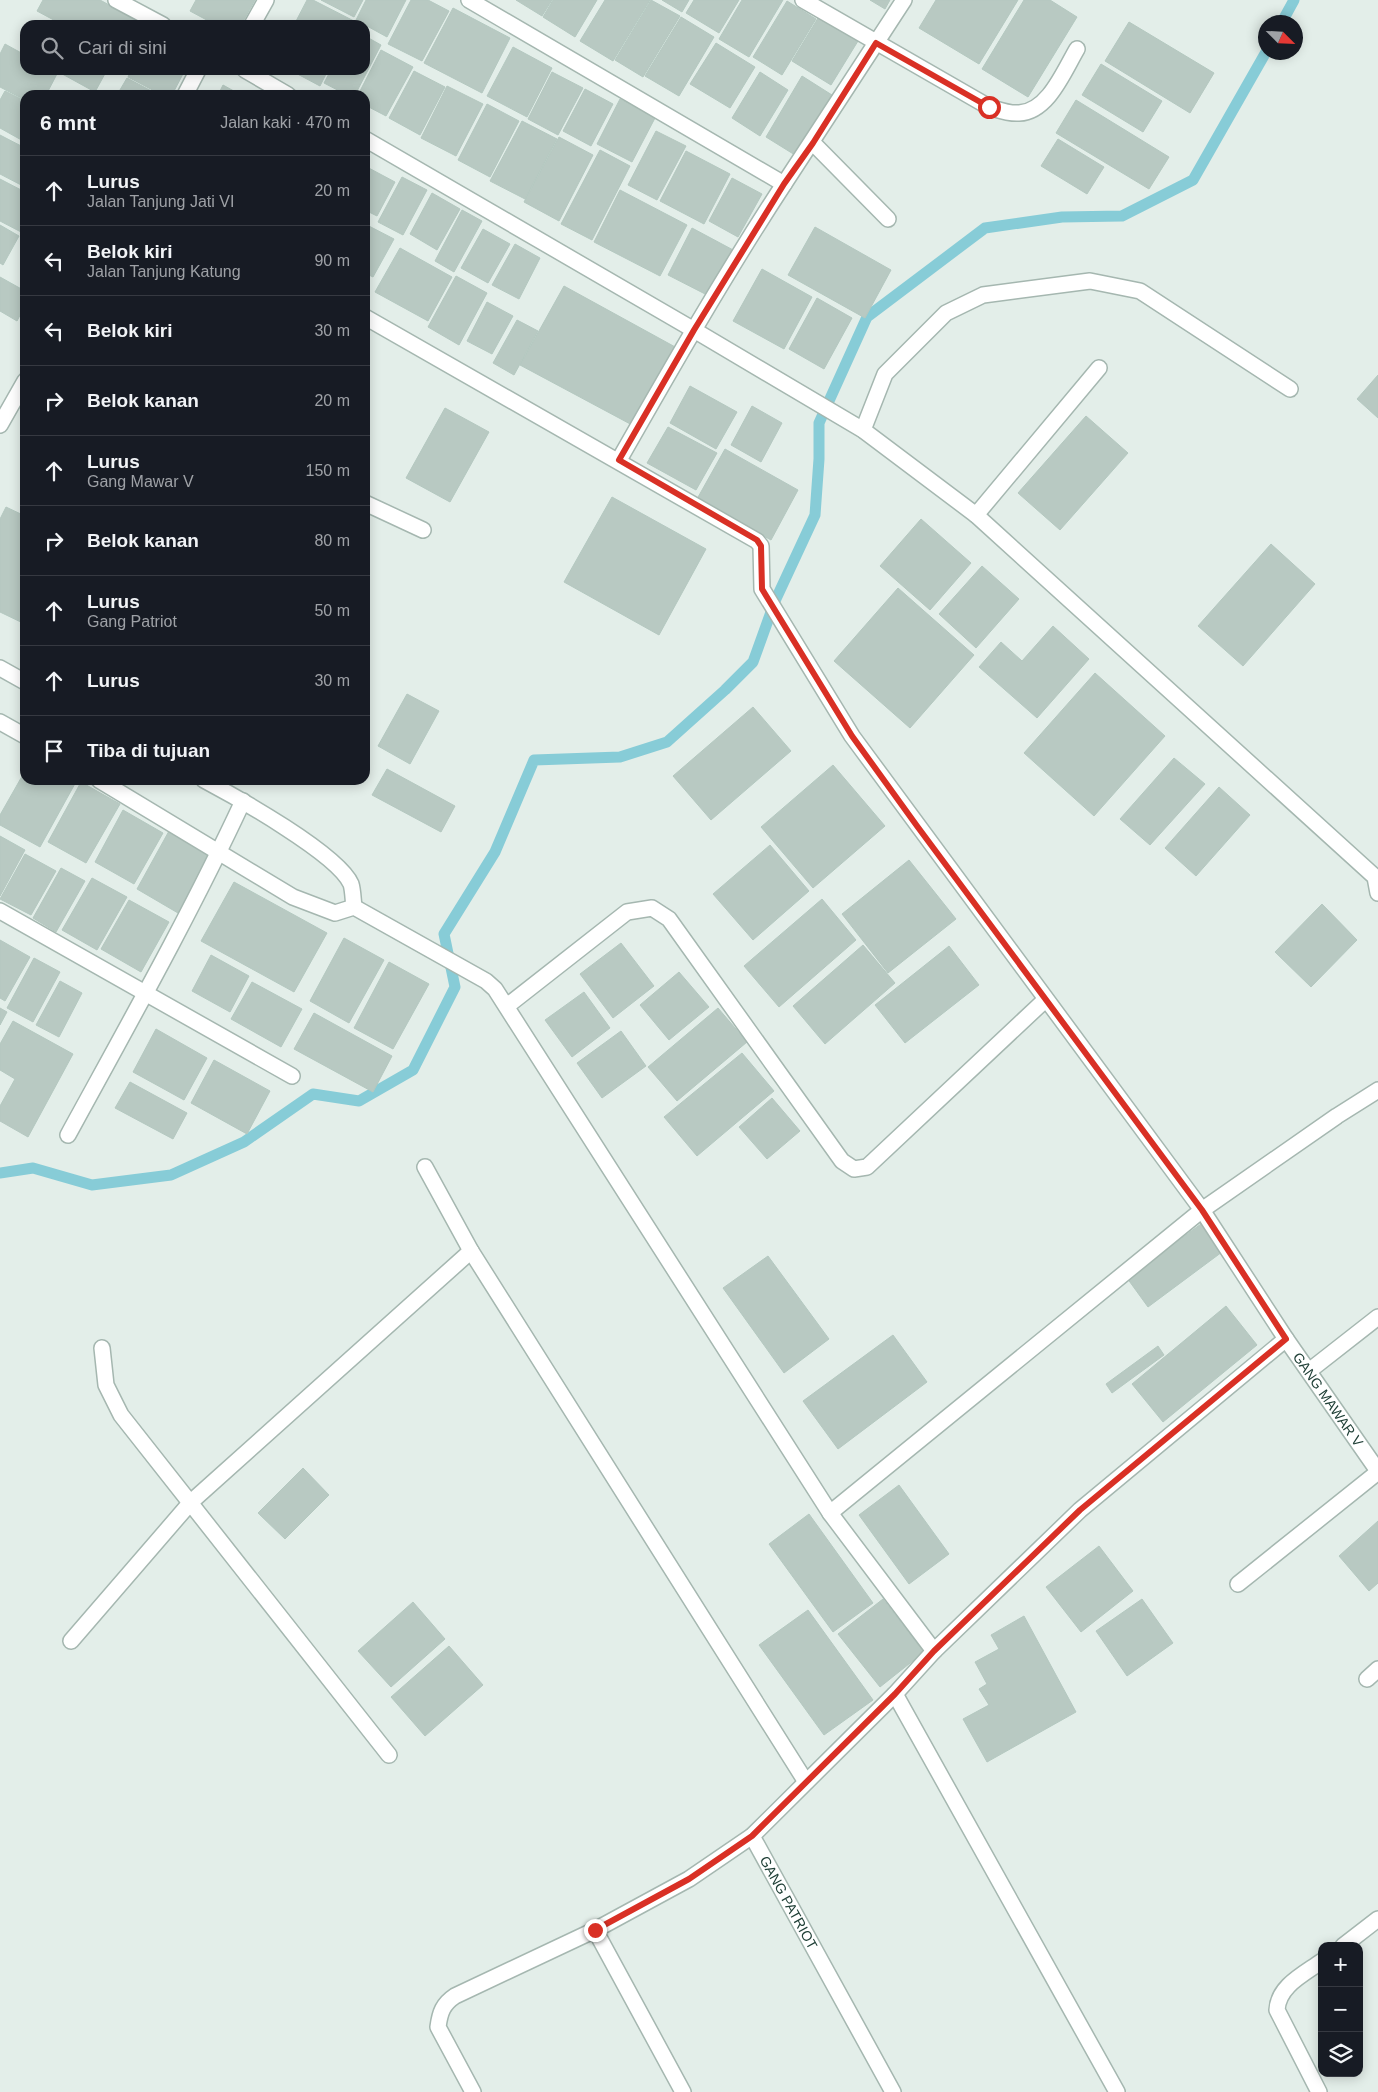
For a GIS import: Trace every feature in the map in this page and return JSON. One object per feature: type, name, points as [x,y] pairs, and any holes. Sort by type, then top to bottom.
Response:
[{"type":"street","points":[[116,0],[154,20]]},
{"type":"street","points":[[255,20],[266,0]]},
{"type":"street","points":[[469,0],[784,184]]},
{"type":"street","points":[[803,0],[989,107],[1006,112],[1020,114],[1032,110],[1043,102],[1077,49]]},
{"type":"street","points":[[370,320],[619,460],[694,330],[784,184],[813,143],[904,0]]},
{"type":"street","points":[[187,90],[195,75]]},
{"type":"street","points":[[254,75],[279,90]]},
{"type":"street","points":[[370,143],[843,417],[976,514],[1375,877],[1378,893]]},
{"type":"street","points":[[813,143],[888,219]]},
{"type":"street","points":[[863,430],[885,374],[946,314],[983,295],[1090,281],[1140,291],[1290,389]]},
{"type":"street","points":[[976,514],[1099,368]]},
{"type":"street","points":[[0,425],[20,390]]},
{"type":"street","name":"GANG MAWAR V","points":[[619,460],[757,540],[761,546],[762,589],[852,736],[1202,1210],[1286,1339],[1378,1471]]},
{"type":"street","points":[[370,504],[423,530]]},
{"type":"street","points":[[0,668],[20,679]]},
{"type":"street","points":[[0,722],[20,733]]},
{"type":"street","points":[[107,785],[294,897],[335,913],[354,907],[490,985],[507,1006],[830,1513],[934,1651]]},
{"type":"street","points":[[213,785],[243,801],[330,859],[351,884],[354,907]]},
{"type":"street","points":[[68,1135],[146,993],[220,852],[243,801]]},
{"type":"street","points":[[507,1006],[627,912],[652,908],[670,919],[842,1162],[854,1169],[867,1167],[1046,1000]]},
{"type":"street","points":[[0,912],[292,1076]]},
{"type":"street","points":[[830,1513],[1202,1210],[1337,1116],[1378,1090]]},
{"type":"street","points":[[425,1167],[471,1251],[806,1782]]},
{"type":"street","points":[[71,1641],[191,1502],[471,1251]]},
{"type":"street","points":[[1309,1371],[1378,1317]]},
{"type":"street","points":[[473,2092],[438,2027],[442,2008],[447,2001],[595,1930],[689,1879],[752,1836],[895,1694],[934,1651],[1080,1510],[1286,1339]]},
{"type":"street","points":[[102,1348],[106,1385],[121,1415],[389,1755]]},
{"type":"street","points":[[1238,1584],[1378,1471]]},
{"type":"street","points":[[895,1694],[1117,2092]]},
{"type":"street","name":"GANG PATRIOT","points":[[752,1836],[893,2092]]},
{"type":"street","points":[[1348,1942],[1376,1925]]},
{"type":"street","points":[[595,1930],[683,2092]]},
{"type":"street","points":[[1318,1964],[1283,1991],[1279,1998],[1277,2010],[1319,2092]]},
{"type":"building","points":[[43,0],[100,0],[137,20],[54,20],[37,11]]},
{"type":"building","points":[[196,0],[255,0],[244,20],[207,20],[190,11]]},
{"type":"building","points":[[307,0],[313,0],[352,20],[297,20]]},
{"type":"building","points":[[321,0],[363,0],[354,17]]},
{"type":"building","points":[[366,0],[406,0],[387,37],[370,28],[370,20],[356,20]]},
{"type":"building","points":[[411,0],[428,0],[449,11],[422,61],[388,44]]},
{"type":"building","points":[[516,0],[552,0],[542,16]]},
{"type":"building","points":[[553,0],[597,0],[575,37],[543,17]]},
{"type":"building","points":[[605,0],[650,0],[613,61],[580,41]]},
{"type":"building","points":[[651,0],[680,16],[643,77],[615,60]]},
{"type":"building","points":[[662,0],[689,0],[682,12]]},
{"type":"building","points":[[694,0],[739,0],[719,33],[686,13]]},
{"type":"building","points":[[742,0],[783,0],[749,57],[719,39]]},
{"type":"building","points":[[870,0],[890,0],[885,9]]},
{"type":"building","points":[[936,0],[1018,0],[979,64],[919,28]]},
{"type":"building","points":[[1024,0],[1050,0],[1077,17],[1028,97],[982,69]]},
{"type":"building","points":[[787,1],[816,19],[782,75],[753,57]]},
{"type":"building","points":[[453,8],[510,38],[482,93],[424,63]]},
{"type":"building","points":[[681,17],[714,37],[679,96],[645,76]]},
{"type":"building","points":[[818,18],[858,41],[831,85],[792,61]]},
{"type":"building","points":[[1129,22],[1214,73],[1190,113],[1105,61]]},
{"type":"building","points":[[370,39],[381,45],[370,66]]},
{"type":"building","points":[[716,43],[755,67],[730,108],[690,84]]},
{"type":"building","points":[[5,44],[20,52],[20,75],[56,75],[49,90],[20,90],[20,97],[0,87],[0,54]]},
{"type":"building","points":[[513,47],[552,68],[527,117],[487,96]]},
{"type":"building","points":[[381,50],[413,67],[386,116],[370,108],[370,90],[361,90],[368,75],[370,75]]},
{"type":"building","points":[[1101,64],[1162,101],[1143,132],[1082,95]]},
{"type":"building","points":[[414,71],[445,87],[420,135],[389,118]]},
{"type":"building","points":[[552,72],[583,88],[558,135],[528,119]]},
{"type":"building","points":[[760,72],[788,90],[760,136],[732,118]]},
{"type":"building","points":[[64,75],[104,75],[96,90],[91,90]]},
{"type":"building","points":[[129,75],[182,75],[175,90],[153,90],[128,77]]},
{"type":"building","points":[[299,75],[326,75],[320,86]]},
{"type":"building","points":[[328,75],[365,75],[358,90],[337,90],[324,83]]},
{"type":"building","points":[[802,76],[832,95],[795,155],[766,137]]},
{"type":"building","points":[[127,78],[150,90],[120,90]]},
{"type":"building","points":[[223,85],[232,90],[220,90]]},
{"type":"building","points":[[447,86],[483,104],[456,156],[421,138]]},
{"type":"building","points":[[585,89],[613,104],[591,146],[563,131]]},
{"type":"building","points":[[5,91],[20,98],[20,139],[0,128],[0,100]]},
{"type":"building","points":[[620,99],[655,118],[632,162],[597,144]]},
{"type":"building","points":[[1076,100],[1169,157],[1149,189],[1056,133]]},
{"type":"building","points":[[487,104],[519,121],[490,177],[458,160]]},
{"type":"building","points":[[522,121],[557,139],[525,199],[490,181]]},
{"type":"building","points":[[656,131],[686,146],[657,200],[628,185]]},
{"type":"building","points":[[0,135],[20,145],[20,184],[0,174]]},
{"type":"building","points":[[559,137],[593,155],[559,221],[524,202]]},
{"type":"building","points":[[1058,139],[1104,167],[1087,194],[1041,166]]},
{"type":"building","points":[[600,150],[630,166],[592,240],[561,224]]},
{"type":"building","points":[[686,151],[730,174],[704,224],[660,201]]},
{"type":"building","points":[[370,169],[395,182],[377,216],[370,212]]},
{"type":"building","points":[[402,177],[427,190],[403,235],[378,222]]},
{"type":"building","points":[[732,178],[762,194],[738,237],[709,221]]},
{"type":"building","points":[[0,179],[20,189],[20,231],[0,221]]},
{"type":"building","points":[[620,190],[687,225],[660,276],[594,242]]},
{"type":"building","points":[[432,193],[460,209],[437,250],[410,234]]},
{"type":"building","points":[[462,210],[482,221],[454,272],[435,261]]},
{"type":"building","points":[[0,225],[19,236],[3,265],[0,263]]},
{"type":"building","points":[[370,227],[394,239],[373,277],[370,276]]},
{"type":"building","points":[[815,227],[891,270],[865,318],[788,275]]},
{"type":"building","points":[[692,228],[735,251],[711,297],[668,275]]},
{"type":"building","points":[[483,229],[510,244],[488,283],[461,268]]},
{"type":"building","points":[[515,244],[540,258],[519,299],[492,285]]},
{"type":"building","points":[[400,248],[452,277],[428,321],[375,292]]},
{"type":"building","points":[[762,269],[812,297],[784,349],[733,321]]},
{"type":"building","points":[[456,276],[487,293],[459,345],[428,327]]},
{"type":"building","points":[[0,277],[20,288],[20,315],[17,321],[0,311]]},
{"type":"building","points":[[564,286],[677,348],[634,426],[520,365]]},
{"type":"building","points":[[817,298],[852,318],[824,369],[789,349]]},
{"type":"building","points":[[487,302],[513,316],[492,354],[467,341]]},
{"type":"building","points":[[517,320],[538,331],[514,375],[493,363]]},
{"type":"building","points":[[1378,375],[1378,418],[1357,399]]},
{"type":"building","points":[[690,386],[737,412],[716,449],[670,423]]},
{"type":"building","points":[[752,406],[782,423],[761,462],[731,445]]},
{"type":"building","points":[[445,408],[489,432],[450,502],[406,478]]},
{"type":"building","points":[[1086,416],[1128,453],[1060,530],[1018,493]]},
{"type":"building","points":[[668,427],[717,453],[696,490],[647,463]]},
{"type":"building","points":[[725,449],[798,490],[771,540],[697,499]]},
{"type":"building","points":[[612,497],[706,549],[659,635],[564,582]]},
{"type":"building","points":[[6,507],[20,514],[20,622],[0,612],[0,519]]},
{"type":"building","points":[[921,519],[971,563],[930,610],[880,566]]},
{"type":"building","points":[[1271,544],[1315,584],[1243,666],[1198,626]]},
{"type":"building","points":[[982,566],[1019,599],[976,648],[939,614]]},
{"type":"building","points":[[898,588],[974,655],[910,728],[834,661]]},
{"type":"building","points":[[1053,626],[1089,659],[1037,718],[979,667],[1001,642],[1022,661]]},
{"type":"building","points":[[1095,673],[1165,736],[1094,816],[1024,753]]},
{"type":"building","points":[[407,694],[439,711],[410,764],[378,746]]},
{"type":"building","points":[[753,707],[791,751],[711,820],[673,776]]},
{"type":"building","points":[[1174,758],[1205,784],[1150,845],[1120,819]]},
{"type":"building","points":[[833,765],[885,826],[813,888],[761,827]]},
{"type":"building","points":[[387,769],[455,806],[441,832],[372,795]]},
{"type":"building","points":[[20,780],[20,785],[74,785],[40,847],[0,825],[0,815]]},
{"type":"building","points":[[79,785],[86,785],[120,804],[86,863],[48,842]]},
{"type":"building","points":[[1219,787],[1250,815],[1196,876],[1165,848]]},
{"type":"building","points":[[123,810],[163,833],[134,884],[95,862]]},
{"type":"building","points":[[169,831],[211,854],[178,913],[137,889]]},
{"type":"building","points":[[0,836],[25,850],[0,896]]},
{"type":"building","points":[[770,845],[809,891],[753,940],[713,894]]},
{"type":"building","points":[[25,854],[56,871],[31,915],[0,899]]},
{"type":"building","points":[[909,860],[956,919],[888,973],[842,914]]},
{"type":"building","points":[[61,868],[85,881],[56,932],[33,918]]},
{"type":"building","points":[[92,878],[127,897],[97,950],[62,930]]},
{"type":"building","points":[[234,882],[327,933],[294,992],[201,941]]},
{"type":"building","points":[[822,899],[856,940],[779,1007],[744,966]]},
{"type":"building","points":[[129,900],[169,922],[141,972],[101,949]]},
{"type":"building","points":[[1322,904],[1357,940],[1311,987],[1275,952]]},
{"type":"building","points":[[344,938],[384,960],[349,1023],[310,1001]]},
{"type":"building","points":[[0,940],[30,957],[5,1001],[0,998]]},
{"type":"building","points":[[621,943],[654,986],[613,1018],[580,974]]},
{"type":"building","points":[[863,945],[895,983],[825,1044],[793,1006]]},
{"type":"building","points":[[949,946],[979,985],[905,1043],[875,1005]]},
{"type":"building","points":[[211,955],[249,976],[230,1012],[192,991]]},
{"type":"building","points":[[34,958],[60,972],[33,1022],[7,1008]]},
{"type":"building","points":[[389,962],[429,984],[393,1049],[354,1028]]},
{"type":"building","points":[[679,972],[709,1007],[669,1040],[640,1005]]},
{"type":"building","points":[[60,981],[82,993],[59,1037],[36,1025]]},
{"type":"building","points":[[252,982],[302,1009],[281,1047],[231,1019]]},
{"type":"building","points":[[584,992],[610,1028],[572,1057],[545,1020]]},
{"type":"building","points":[[0,1008],[7,1012],[0,1025]]},
{"type":"building","points":[[718,1008],[747,1042],[677,1101],[648,1067]]},
{"type":"building","points":[[314,1013],[392,1056],[373,1092],[294,1049]]},
{"type":"building","points":[[13,1021],[73,1054],[28,1137],[0,1121],[0,1106],[15,1079],[0,1070],[0,1044]]},
{"type":"building","points":[[156,1029],[207,1058],[184,1100],[133,1072]]},
{"type":"building","points":[[621,1031],[646,1066],[602,1098],[577,1063]]},
{"type":"building","points":[[742,1053],[774,1091],[697,1156],[664,1117]]},
{"type":"building","points":[[214,1060],[270,1091],[247,1134],[191,1103]]},
{"type":"building","points":[[130,1082],[187,1113],[173,1139],[115,1108]]},
{"type":"building","points":[[772,1098],[800,1131],[767,1159],[739,1127]]},
{"type":"building","points":[[1201,1224],[1222,1252],[1148,1307],[1127,1278]]},
{"type":"building","points":[[768,1256],[829,1339],[784,1373],[723,1288]]},
{"type":"building","points":[[1226,1306],[1257,1345],[1163,1422],[1132,1384]]},
{"type":"building","points":[[893,1335],[927,1382],[838,1449],[803,1401]]},
{"type":"building","points":[[1158,1346],[1164,1355],[1112,1393],[1106,1384]]},
{"type":"building","points":[[303,1468],[329,1495],[285,1539],[258,1513]]},
{"type":"building","points":[[899,1485],[949,1554],[909,1584],[859,1515]]},
{"type":"building","points":[[809,1514],[873,1603],[833,1632],[769,1544]]},
{"type":"building","points":[[1378,1521],[1378,1583],[1369,1591],[1339,1556]]},
{"type":"building","points":[[1099,1546],[1133,1591],[1081,1632],[1046,1587]]},
{"type":"building","points":[[883,1599],[924,1652],[880,1687],[838,1634]]},
{"type":"building","points":[[1142,1599],[1173,1643],[1127,1676],[1096,1631]]},
{"type":"building","points":[[413,1602],[445,1639],[391,1687],[358,1651]]},
{"type":"building","points":[[808,1610],[873,1700],[824,1735],[759,1645]]},
{"type":"building","points":[[1024,1616],[1076,1712],[987,1762],[963,1719],[989,1705],[979,1689],[987,1684],[975,1662],[999,1649],[991,1635]]},
{"type":"building","points":[[449,1646],[483,1685],[425,1736],[391,1697]]},
{"type":"waterway","points":[[1286,15],[1294,0]]},
{"type":"waterway","points":[[0,1173],[33,1168],[92,1185],[171,1175],[244,1142],[313,1094],[359,1101],[413,1070],[455,987],[444,934],[495,852],[534,760],[620,757],[667,742],[753,662],[775,601],[815,515],[819,459],[819,423],[867,317],[985,228],[1062,217],[1122,216],[1193,180],[1261,60]]},
{"type":"route","points":[[595,1930],[689,1879],[752,1836],[895,1694],[934,1651],[1080,1510],[1286,1339],[1202,1210],[852,736],[762,589],[761,546],[757,540],[619,460],[694,330],[784,184],[813,143],[876,43],[989,107]]}]
